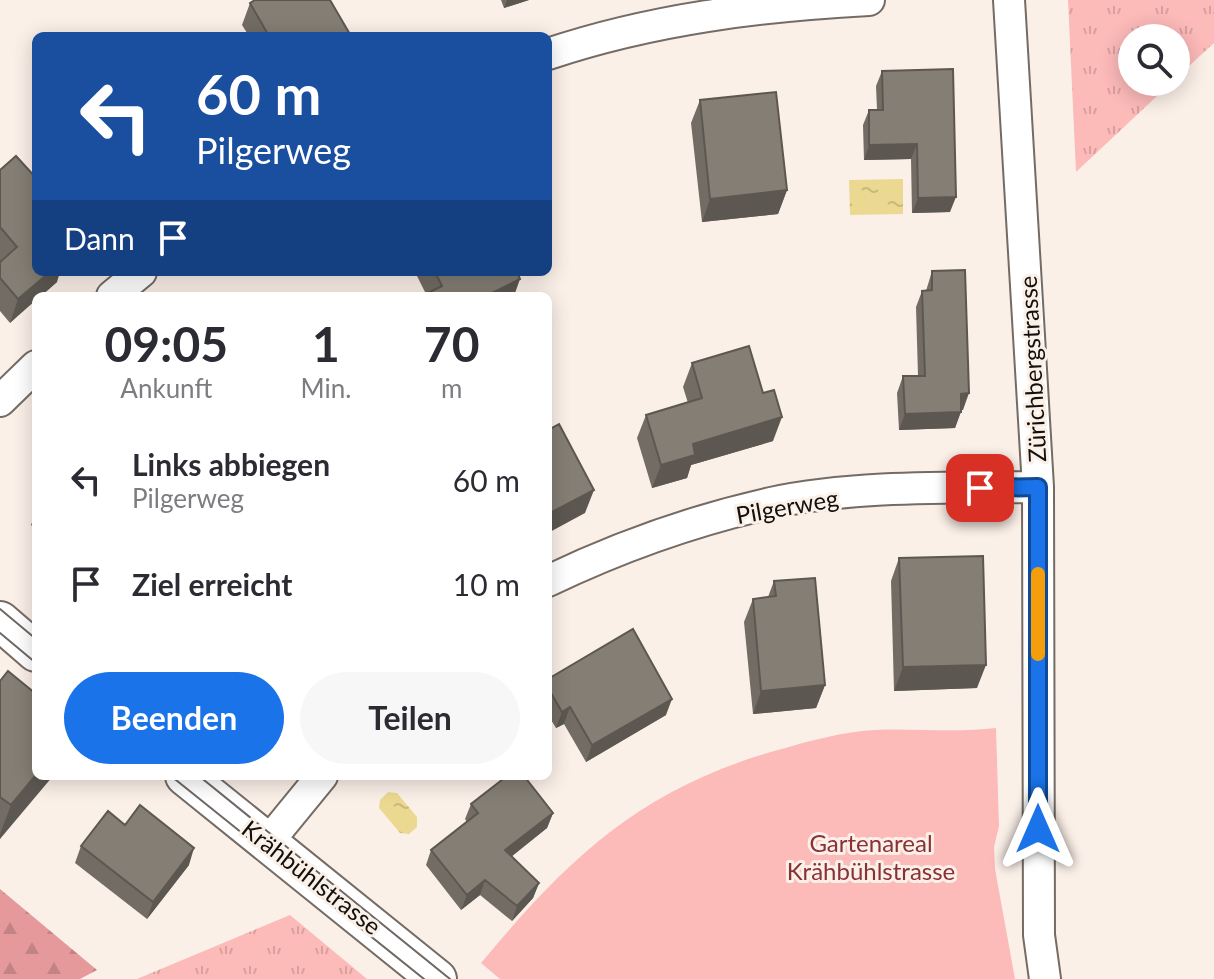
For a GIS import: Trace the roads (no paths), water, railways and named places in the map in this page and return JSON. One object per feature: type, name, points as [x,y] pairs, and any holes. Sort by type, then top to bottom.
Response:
[{"type":"street","points":[[552,53],[604,35],[709,13],[869,0]]},
{"type":"street","name":"Zürichbergstrasse","points":[[1009,0],[1038,487],[1039,935],[1045,979]]},
{"type":"street","points":[[117,292],[136,276]]},
{"type":"street","points":[[0,401],[32,370]]},
{"type":"street","name":"Pilgerweg","points":[[552,579],[615,549],[773,503],[899,489],[1038,487]]},
{"type":"street","points":[[0,621],[32,649]]},
{"type":"street","name":"Krähbühlstrasse","points":[[190,780],[437,979]]},
{"type":"street","points":[[268,842],[319,780]]},
{"type":"water","points":[[903,179],[903,214],[850,215],[849,180]]},
{"type":"water","points":[[388,792],[397,793],[417,817],[417,827],[409,834],[400,833],[379,808],[380,800]]},
{"type":"tram line","points":[[0,609],[32,636]]},
{"type":"tram line","points":[[0,633],[32,660]]},
{"type":"tram line","points":[[176,780],[424,979]]},
{"type":"tram line","points":[[204,780],[450,979]]},
{"type":"park label","name":"Gartenareal Krähbühlstrasse","points":[[871,856]]}]
